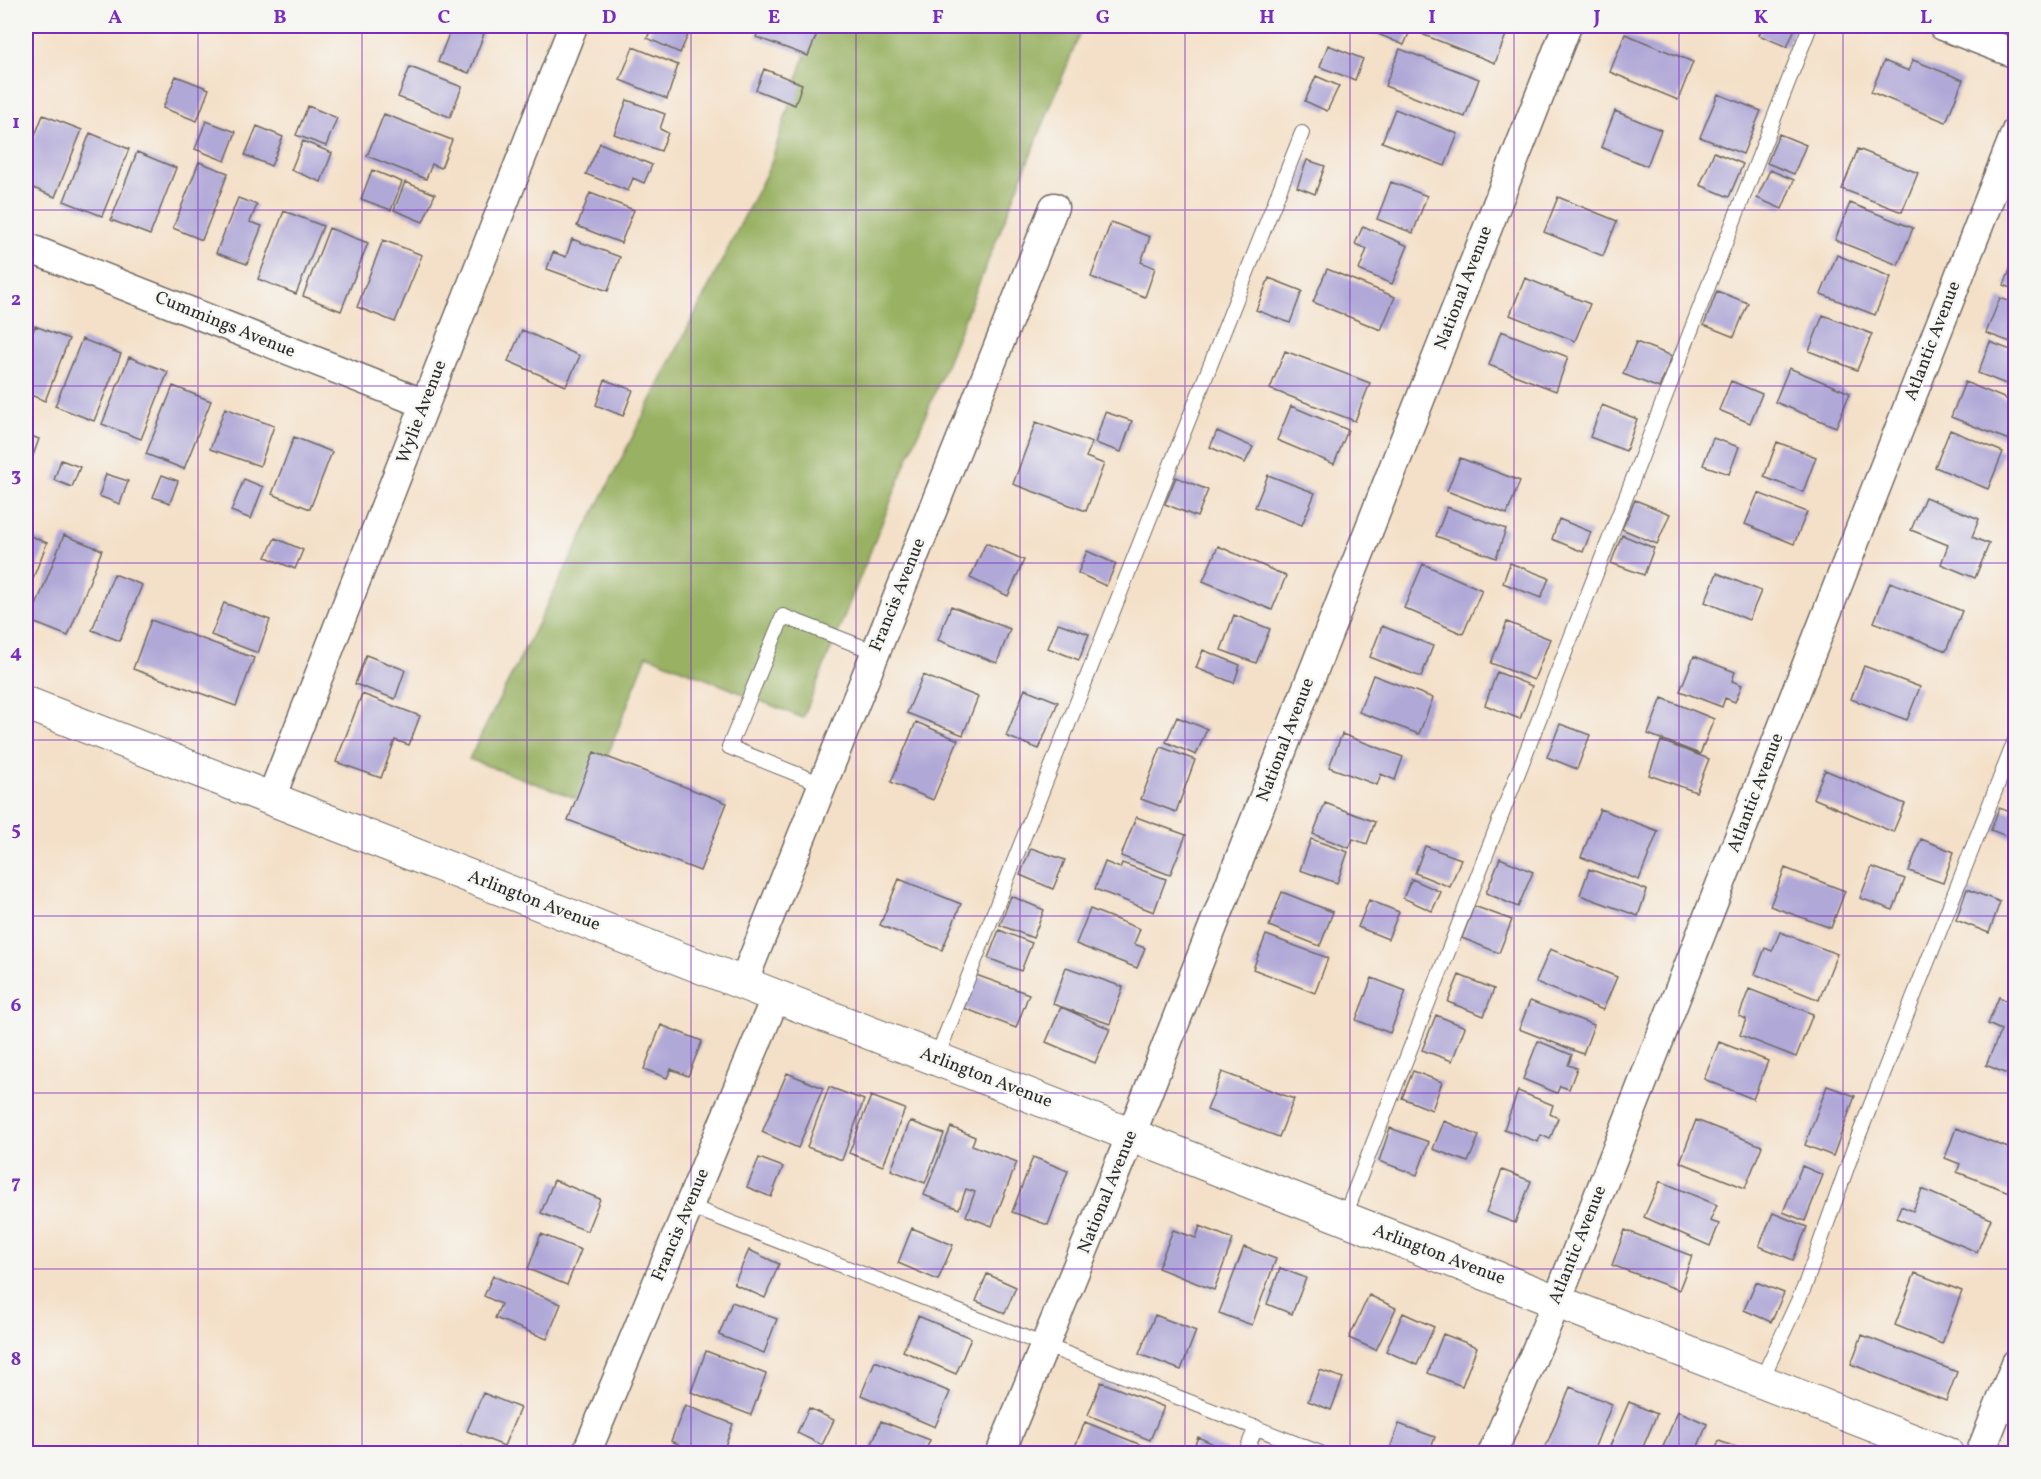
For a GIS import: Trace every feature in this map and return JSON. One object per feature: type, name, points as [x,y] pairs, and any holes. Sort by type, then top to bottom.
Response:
[{"type":"street","name":"Wylie Avenue","points":[[271,798],[573,26]]},
{"type":"street","name":"National Avenue","points":[[1000,1454],[1131,1135],[1567,26]]},
{"type":"street","points":[[1943,26],[2016,54]]},
{"type":"street","name":"Atlantic Avenue","points":[[1492,1454],[1557,1300],[2016,131]]},
{"type":"street","name":"Francis Avenue","points":[[742,983],[1054,207]]},
{"type":"street","name":"Cummings Avenue","points":[[26,247],[424,404]]},
{"type":"street","name":"Arlington Avenue","points":[[26,703],[1947,1454]]},
{"type":"street","name":"Francis Avenue","points":[[586,1454],[776,996]]},
{"type":"street","points":[[1980,1454],[2016,1363]]},
{"type":"lane","points":[[1344,1218],[1810,26]]},
{"type":"lane","points":[[936,1059],[1302,133]]},
{"type":"lane","points":[[822,784],[729,747],[783,616],[875,652]]},
{"type":"lane","points":[[1761,1381],[1804,1288],[1855,1145],[2016,738]]},
{"type":"lane","points":[[689,1206],[1323,1454]]},
{"type":"lane","points":[[1245,1454],[1256,1427]]},
{"type":"green space","points":[[814,26],[1083,26],[803,718],[647,655],[589,803],[469,759],[770,166]]},
{"type":"building","points":[[452,26],[462,26],[484,34],[469,73],[438,62]]},
{"type":"building","points":[[653,26],[692,26],[680,53],[647,38]]},
{"type":"building","points":[[760,26],[820,26],[808,56],[756,37]]},
{"type":"building","points":[[1367,26],[1412,26],[1404,45],[1366,29]]},
{"type":"building","points":[[1428,26],[1497,26],[1508,30],[1495,63],[1424,35]]},
{"type":"building","points":[[1763,26],[1796,26],[1787,47],[1759,35]]},
{"type":"building","points":[[1625,34],[1693,62],[1678,100],[1610,72]]},
{"type":"building","points":[[1328,45],[1363,59],[1355,80],[1320,67]]},
{"type":"building","points":[[633,47],[678,65],[667,99],[620,80]]},
{"type":"building","points":[[1400,49],[1479,79],[1465,117],[1385,86]]},
{"type":"building","points":[[1913,60],[1963,80],[1946,122],[1871,92],[1884,61],[1909,71]]},
{"type":"building","points":[[410,67],[462,87],[450,117],[398,97]]},
{"type":"building","points":[[764,69],[802,84],[795,105],[756,90]]},
{"type":"building","points":[[176,76],[209,89],[197,121],[163,108]]},
{"type":"building","points":[[1316,76],[1339,86],[1327,111],[1305,101]]},
{"type":"building","points":[[1718,94],[1761,111],[1743,154],[1700,137]]},
{"type":"building","points":[[627,100],[665,114],[660,129],[668,133],[661,151],[614,134]]},
{"type":"building","points":[[308,106],[337,118],[326,146],[296,135]]},
{"type":"building","points":[[1395,109],[1458,134],[1445,166],[1382,142]]},
{"type":"building","points":[[1615,111],[1661,130],[1647,166],[1601,147]]},
{"type":"building","points":[[384,114],[452,140],[441,168],[432,164],[426,179],[367,156]]},
{"type":"building","points":[[43,115],[82,130],[55,197],[26,185],[26,159]]},
{"type":"building","points":[[206,121],[236,132],[225,161],[195,149]]},
{"type":"building","points":[[257,126],[283,137],[271,166],[245,155]]},
{"type":"building","points":[[90,133],[129,149],[102,216],[64,201]]},
{"type":"building","points":[[1779,134],[1806,145],[1794,174],[1767,163]]},
{"type":"building","points":[[303,141],[332,153],[321,182],[291,170]]},
{"type":"building","points":[[600,143],[652,165],[644,183],[633,178],[628,191],[586,174]]},
{"type":"building","points":[[1858,149],[1918,173],[1902,212],[1842,189]]},
{"type":"building","points":[[137,152],[176,168],[150,235],[111,220]]},
{"type":"building","points":[[1714,152],[1743,164],[1729,197],[1700,185]]},
{"type":"building","points":[[1307,160],[1325,166],[1315,194],[1297,187]]},
{"type":"building","points":[[199,162],[228,173],[202,240],[173,228]]},
{"type":"building","points":[[372,170],[402,182],[391,210],[361,199]]},
{"type":"building","points":[[1770,170],[1794,180],[1782,209],[1757,198]]},
{"type":"building","points":[[405,182],[435,194],[423,222],[394,210]]},
{"type":"building","points":[[1391,182],[1427,196],[1413,233],[1377,219]]},
{"type":"building","points":[[590,193],[634,210],[621,243],[577,226]]},
{"type":"building","points":[[1558,197],[1617,221],[1603,256],[1544,232]]},
{"type":"building","points":[[238,198],[257,205],[250,222],[262,226],[247,264],[216,253]]},
{"type":"building","points":[[1850,203],[1913,228],[1898,265],[1835,240]]},
{"type":"building","points":[[284,211],[323,226],[296,294],[258,279]]},
{"type":"building","points":[[1111,222],[1150,237],[1141,262],[1155,268],[1145,297],[1091,277]]},
{"type":"building","points":[[1363,226],[1408,246],[1392,284],[1359,270],[1367,249],[1355,244]]},
{"type":"building","points":[[329,228],[368,243],[341,311],[303,296]]},
{"type":"building","points":[[572,239],[620,257],[608,291],[547,269],[553,252],[566,257]]},
{"type":"building","points":[[383,240],[422,255],[395,322],[357,307]]},
{"type":"building","points":[[1837,255],[1891,277],[1875,315],[1821,294]]},
{"type":"building","points":[[2016,257],[2016,290],[2004,285]]},
{"type":"building","points":[[1327,269],[1395,297],[1381,330],[1313,302]]},
{"type":"building","points":[[1269,278],[1302,291],[1290,323],[1256,310]]},
{"type":"building","points":[[1525,278],[1590,304],[1575,341],[1510,315]]},
{"type":"building","points":[[1717,291],[1748,303],[1734,337],[1704,325]]},
{"type":"building","points":[[2000,298],[2016,304],[2016,344],[1986,333]]},
{"type":"building","points":[[1823,315],[1872,334],[1857,370],[1809,351]]},
{"type":"building","points":[[35,326],[69,339],[45,401],[26,393],[26,351]]},
{"type":"building","points":[[522,330],[580,356],[566,386],[508,361]]},
{"type":"building","points":[[1501,331],[1568,357],[1556,391],[1489,365]]},
{"type":"building","points":[[82,339],[121,354],[94,421],[55,406]]},
{"type":"building","points":[[1636,342],[1672,356],[1659,388],[1623,374]]},
{"type":"building","points":[[1990,342],[2016,352],[2016,388],[1978,373]]},
{"type":"building","points":[[1285,351],[1370,383],[1355,421],[1270,389]]},
{"type":"building","points":[[129,357],[168,372],[141,439],[102,424]]},
{"type":"building","points":[[1789,368],[1850,393],[1836,427],[1775,402]]},
{"type":"building","points":[[605,380],[633,390],[623,416],[596,405]]},
{"type":"building","points":[[1731,381],[1762,394],[1750,423],[1719,410]]},
{"type":"building","points":[[1965,382],[2016,403],[2016,424],[2009,440],[1951,417]]},
{"type":"building","points":[[173,386],[211,401],[184,469],[146,454]]},
{"type":"building","points":[[1602,405],[1637,419],[1626,451],[1590,437]]},
{"type":"building","points":[[1291,406],[1348,430],[1334,464],[1277,440]]},
{"type":"building","points":[[225,408],[274,426],[260,466],[210,449]]},
{"type":"building","points":[[1105,412],[1132,421],[1121,452],[1095,443]]},
{"type":"building","points":[[1036,422],[1092,443],[1086,457],[1104,464],[1086,511],[1013,484]]},
{"type":"building","points":[[1950,430],[2003,452],[1988,489],[1935,467]]},
{"type":"building","points":[[1217,431],[1253,447],[1245,463],[1210,447]]},
{"type":"building","points":[[26,434],[39,439],[29,467],[26,466]]},
{"type":"building","points":[[294,437],[332,452],[310,509],[272,494]]},
{"type":"building","points":[[1713,438],[1739,447],[1729,474],[1703,465]]},
{"type":"building","points":[[1777,442],[1816,457],[1803,492],[1764,477]]},
{"type":"building","points":[[1460,458],[1520,481],[1507,514],[1447,491]]},
{"type":"building","points":[[61,460],[80,467],[72,487],[54,480]]},
{"type":"building","points":[[106,474],[128,481],[120,504],[99,496]]},
{"type":"building","points":[[162,475],[178,481],[170,503],[153,497]]},
{"type":"building","points":[[1268,475],[1315,493],[1302,525],[1255,507]]},
{"type":"building","points":[[1176,477],[1208,490],[1197,517],[1165,504]]},
{"type":"building","points":[[244,479],[263,487],[251,519],[231,511]]},
{"type":"building","points":[[1758,493],[1807,512],[1794,544],[1745,524]]},
{"type":"building","points":[[1925,497],[1979,519],[1972,537],[1989,544],[1975,578],[1941,564],[1948,545],[1911,530]]},
{"type":"building","points":[[1635,500],[1670,514],[1657,544],[1622,529]]},
{"type":"building","points":[[1447,507],[1506,529],[1496,558],[1436,536]]},
{"type":"building","points":[[1559,519],[1591,532],[1583,552],[1552,539]]},
{"type":"building","points":[[26,534],[47,543],[26,596]]},
{"type":"building","points":[[64,535],[102,550],[68,636],[30,621]]},
{"type":"building","points":[[1622,535],[1654,548],[1644,575],[1611,563]]},
{"type":"building","points":[[275,538],[303,550],[295,569],[266,557]]},
{"type":"building","points":[[986,543],[1024,560],[1008,596],[970,578]]},
{"type":"building","points":[[1218,546],[1286,576],[1272,610],[1203,581]]},
{"type":"building","points":[[1087,551],[1116,564],[1106,586],[1078,573]]},
{"type":"building","points":[[1510,563],[1549,578],[1541,598],[1503,583]]},
{"type":"building","points":[[1423,564],[1482,590],[1463,634],[1404,608]]},
{"type":"building","points":[[1717,573],[1761,591],[1749,620],[1705,602]]},
{"type":"building","points":[[114,574],[142,585],[120,641],[92,630]]},
{"type":"building","points":[[1890,582],[1962,611],[1946,651],[1874,622]]},
{"type":"building","points":[[224,603],[270,620],[258,653],[211,635]]},
{"type":"building","points":[[951,606],[1010,629],[997,663],[938,640]]},
{"type":"building","points":[[1234,615],[1270,629],[1256,663],[1221,650]]},
{"type":"building","points":[[151,620],[254,658],[236,706],[133,669]]},
{"type":"building","points":[[1507,622],[1550,639],[1534,680],[1491,663]]},
{"type":"building","points":[[1058,623],[1089,634],[1079,660],[1048,648]]},
{"type":"building","points":[[1382,626],[1433,646],[1421,677],[1370,657]]},
{"type":"building","points":[[1203,650],[1240,665],[1234,683],[1196,668]]},
{"type":"building","points":[[366,655],[405,670],[395,699],[355,684]]},
{"type":"building","points":[[1694,656],[1735,672],[1732,681],[1742,685],[1735,702],[1725,698],[1722,707],[1680,691]]},
{"type":"building","points":[[1864,666],[1920,687],[1907,720],[1851,699]]},
{"type":"building","points":[[1497,672],[1532,686],[1520,719],[1485,705]]},
{"type":"building","points":[[923,675],[978,697],[963,735],[907,713]]},
{"type":"building","points":[[1373,675],[1433,698],[1419,734],[1359,712]]},
{"type":"building","points":[[1025,689],[1058,702],[1039,749],[1006,736]]},
{"type":"building","points":[[362,694],[420,716],[409,745],[395,740],[381,778],[336,762]]},
{"type":"building","points":[[1662,698],[1714,719],[1700,754],[1648,734]]},
{"type":"building","points":[[1177,717],[1207,729],[1196,755],[1166,742]]},
{"type":"building","points":[[916,722],[958,740],[933,800],[891,782]]},
{"type":"building","points":[[1560,724],[1590,735],[1577,769],[1547,757]]},
{"type":"building","points":[[1342,734],[1403,757],[1395,780],[1381,774],[1377,785],[1329,767]]},
{"type":"building","points":[[1661,741],[1709,759],[1696,792],[1649,775]]},
{"type":"building","points":[[1161,747],[1195,760],[1176,812],[1141,799]]},
{"type":"building","points":[[594,752],[727,803],[700,871],[568,820]]},
{"type":"building","points":[[2016,768],[2016,788],[2009,785]]},
{"type":"building","points":[[1825,770],[1905,804],[1893,832],[1813,798]]},
{"type":"building","points":[[1325,803],[1375,822],[1367,844],[1353,839],[1349,848],[1313,834]]},
{"type":"building","points":[[1999,808],[2016,814],[2016,840],[1991,830]]},
{"type":"building","points":[[1600,809],[1658,831],[1639,880],[1581,857]]},
{"type":"building","points":[[1136,817],[1186,835],[1170,875],[1121,856]]},
{"type":"building","points":[[1311,839],[1348,852],[1337,883],[1300,870]]},
{"type":"building","points":[[1921,839],[1954,852],[1943,883],[1909,871]]},
{"type":"building","points":[[1425,846],[1461,859],[1450,887],[1415,873]]},
{"type":"building","points":[[1031,848],[1065,860],[1053,889],[1020,875]]},
{"type":"building","points":[[1500,858],[1533,872],[1518,907],[1486,893]]},
{"type":"building","points":[[1105,862],[1120,868],[1122,863],[1166,879],[1154,912],[1095,889]]},
{"type":"building","points":[[1872,867],[1905,879],[1893,910],[1860,898]]},
{"type":"building","points":[[1785,868],[1845,891],[1831,928],[1770,906]]},
{"type":"building","points":[[1589,869],[1647,890],[1638,916],[1580,895]]},
{"type":"building","points":[[899,879],[961,904],[942,950],[880,925]]},
{"type":"building","points":[[1412,879],[1441,892],[1432,911],[1403,898]]},
{"type":"building","points":[[1967,889],[2000,902],[1989,933],[1956,920]]},
{"type":"building","points":[[1282,892],[1333,912],[1320,946],[1269,926]]},
{"type":"building","points":[[1011,896],[1044,910],[1033,938],[1000,925]]},
{"type":"building","points":[[1369,900],[1399,912],[1388,939],[1358,927]]},
{"type":"building","points":[[1474,906],[1512,920],[1499,953],[1462,938]]},
{"type":"building","points":[[1090,909],[1140,929],[1134,944],[1145,948],[1137,968],[1076,944]]},
{"type":"building","points":[[999,930],[1032,943],[1021,971],[988,958]]},
{"type":"building","points":[[1780,932],[1837,954],[1819,1000],[1755,974],[1765,948],[1772,951]]},
{"type":"building","points":[[1266,935],[1328,958],[1315,993],[1253,969]]},
{"type":"building","points":[[1550,949],[1617,977],[1603,1010],[1536,982]]},
{"type":"building","points":[[1066,967],[1123,987],[1110,1024],[1053,1004]]},
{"type":"building","points":[[976,975],[1029,994],[1016,1028],[964,1008]]},
{"type":"building","points":[[1459,975],[1494,989],[1484,1016],[1448,1002]]},
{"type":"building","points":[[1372,978],[1406,991],[1390,1033],[1356,1020]]},
{"type":"building","points":[[1749,989],[1813,1014],[1796,1057],[1740,1035],[1746,1019],[1739,1016]]},
{"type":"building","points":[[1999,997],[2016,1005],[2016,1078],[1986,1065],[2001,1030],[1988,1024]]},
{"type":"building","points":[[1530,1001],[1594,1025],[1583,1054],[1519,1029]]},
{"type":"building","points":[[1061,1007],[1110,1029],[1095,1063],[1046,1042]]},
{"type":"building","points":[[1436,1015],[1465,1027],[1452,1061],[1422,1050]]},
{"type":"building","points":[[661,1025],[702,1041],[688,1076],[671,1069],[667,1078],[644,1069]]},
{"type":"building","points":[[1538,1041],[1572,1055],[1568,1065],[1577,1068],[1569,1089],[1560,1086],[1557,1093],[1523,1079]]},
{"type":"building","points":[[1719,1042],[1768,1061],[1753,1099],[1704,1079]]},
{"type":"building","points":[[1413,1071],[1442,1082],[1432,1110],[1402,1098]]},
{"type":"building","points":[[1222,1072],[1294,1099],[1279,1137],[1207,1110]]},
{"type":"building","points":[[787,1073],[823,1088],[798,1148],[762,1132]]},
{"type":"building","points":[[1827,1086],[1855,1096],[1833,1156],[1805,1145]]},
{"type":"building","points":[[829,1087],[864,1100],[842,1160],[807,1147]]},
{"type":"building","points":[[1518,1091],[1553,1105],[1550,1114],[1558,1118],[1550,1139],[1541,1135],[1538,1142],[1504,1129]]},
{"type":"building","points":[[871,1096],[905,1109],[883,1166],[849,1153]]},
{"type":"building","points":[[1696,1120],[1762,1146],[1745,1188],[1680,1162]]},
{"type":"building","points":[[910,1121],[944,1134],[925,1183],[891,1170]]},
{"type":"building","points":[[1444,1121],[1479,1136],[1468,1162],[1433,1149]]},
{"type":"building","points":[[951,1127],[975,1137],[972,1145],[1017,1162],[992,1226],[966,1216],[975,1192],[966,1189],[959,1209],[924,1195]]},
{"type":"building","points":[[1390,1128],[1429,1142],[1417,1175],[1379,1161]]},
{"type":"building","points":[[1956,1128],[2016,1151],[2014,1194],[1957,1172],[1960,1164],[1945,1158]]},
{"type":"building","points":[[1033,1157],[1068,1171],[1048,1225],[1012,1212]]},
{"type":"building","points":[[759,1158],[783,1167],[771,1197],[747,1187]]},
{"type":"building","points":[[1802,1166],[1823,1175],[1805,1221],[1783,1212]]},
{"type":"building","points":[[1502,1170],[1531,1181],[1515,1223],[1486,1212]]},
{"type":"building","points":[[554,1180],[600,1199],[587,1231],[541,1213]]},
{"type":"building","points":[[1660,1181],[1717,1205],[1710,1221],[1719,1224],[1710,1246],[1644,1217]]},
{"type":"building","points":[[1922,1189],[1991,1219],[1977,1252],[1896,1218],[1901,1206],[1913,1211]]},
{"type":"building","points":[[1773,1213],[1807,1227],[1793,1260],[1759,1246]]},
{"type":"building","points":[[1200,1226],[1233,1239],[1214,1290],[1158,1268],[1173,1230],[1196,1238]]},
{"type":"building","points":[[912,1228],[953,1245],[938,1280],[898,1263]]},
{"type":"building","points":[[1625,1230],[1692,1256],[1679,1290],[1612,1265]]},
{"type":"building","points":[[541,1234],[581,1250],[567,1285],[528,1269]]},
{"type":"building","points":[[1244,1247],[1276,1259],[1252,1325],[1219,1313]]},
{"type":"building","points":[[749,1250],[779,1264],[765,1298],[734,1284]]},
{"type":"building","points":[[1280,1268],[1306,1278],[1292,1314],[1267,1304]]},
{"type":"building","points":[[1915,1273],[1962,1291],[1942,1344],[1895,1325]]},
{"type":"building","points":[[987,1274],[1016,1287],[1005,1313],[976,1301]]},
{"type":"building","points":[[493,1276],[561,1304],[547,1339],[495,1318],[501,1304],[484,1296]]},
{"type":"building","points":[[1756,1282],[1784,1293],[1771,1322],[1744,1310]]},
{"type":"building","points":[[1369,1295],[1396,1308],[1376,1350],[1349,1338]]},
{"type":"building","points":[[732,1302],[777,1319],[764,1353],[719,1335]]},
{"type":"building","points":[[1403,1313],[1434,1327],[1417,1365],[1386,1351]]},
{"type":"building","points":[[1155,1315],[1196,1331],[1181,1370],[1139,1354]]},
{"type":"building","points":[[918,1316],[971,1338],[956,1374],[903,1351]]},
{"type":"building","points":[[1443,1334],[1477,1347],[1462,1386],[1428,1373]]},
{"type":"building","points":[[1862,1335],[1957,1372],[1946,1401],[1851,1364]]},
{"type":"building","points":[[706,1351],[766,1374],[751,1415],[691,1392]]},
{"type":"building","points":[[875,1361],[950,1392],[935,1427],[861,1395]]},
{"type":"building","points":[[1320,1370],[1343,1378],[1331,1410],[1308,1401]]},
{"type":"building","points":[[1101,1382],[1164,1407],[1150,1440],[1088,1415]]},
{"type":"building","points":[[1570,1387],[1612,1404],[1592,1454],[1543,1454]]},
{"type":"building","points":[[483,1393],[520,1408],[504,1446],[467,1431]]},
{"type":"building","points":[[1629,1402],[1657,1414],[1640,1454],[1628,1454],[1610,1446]]},
{"type":"building","points":[[685,1405],[733,1424],[722,1454],[702,1454],[671,1441]]},
{"type":"building","points":[[809,1408],[834,1420],[822,1445],[797,1433]]},
{"type":"building","points":[[1678,1411],[1707,1424],[1695,1454],[1660,1454]]},
{"type":"building","points":[[881,1421],[930,1440],[924,1454],[868,1454]]},
{"type":"building","points":[[1085,1422],[1146,1447],[1143,1454],[1072,1454]]},
{"type":"building","points":[[1399,1424],[1435,1437],[1429,1454],[1388,1454]]},
{"type":"building","points":[[1198,1437],[1227,1450],[1225,1454],[1191,1454]]},
{"type":"building","points":[[1719,1441],[1753,1453],[1753,1454],[1714,1454]]},
{"type":"building","points":[[461,1447],[477,1453],[477,1454],[458,1454]]}]
